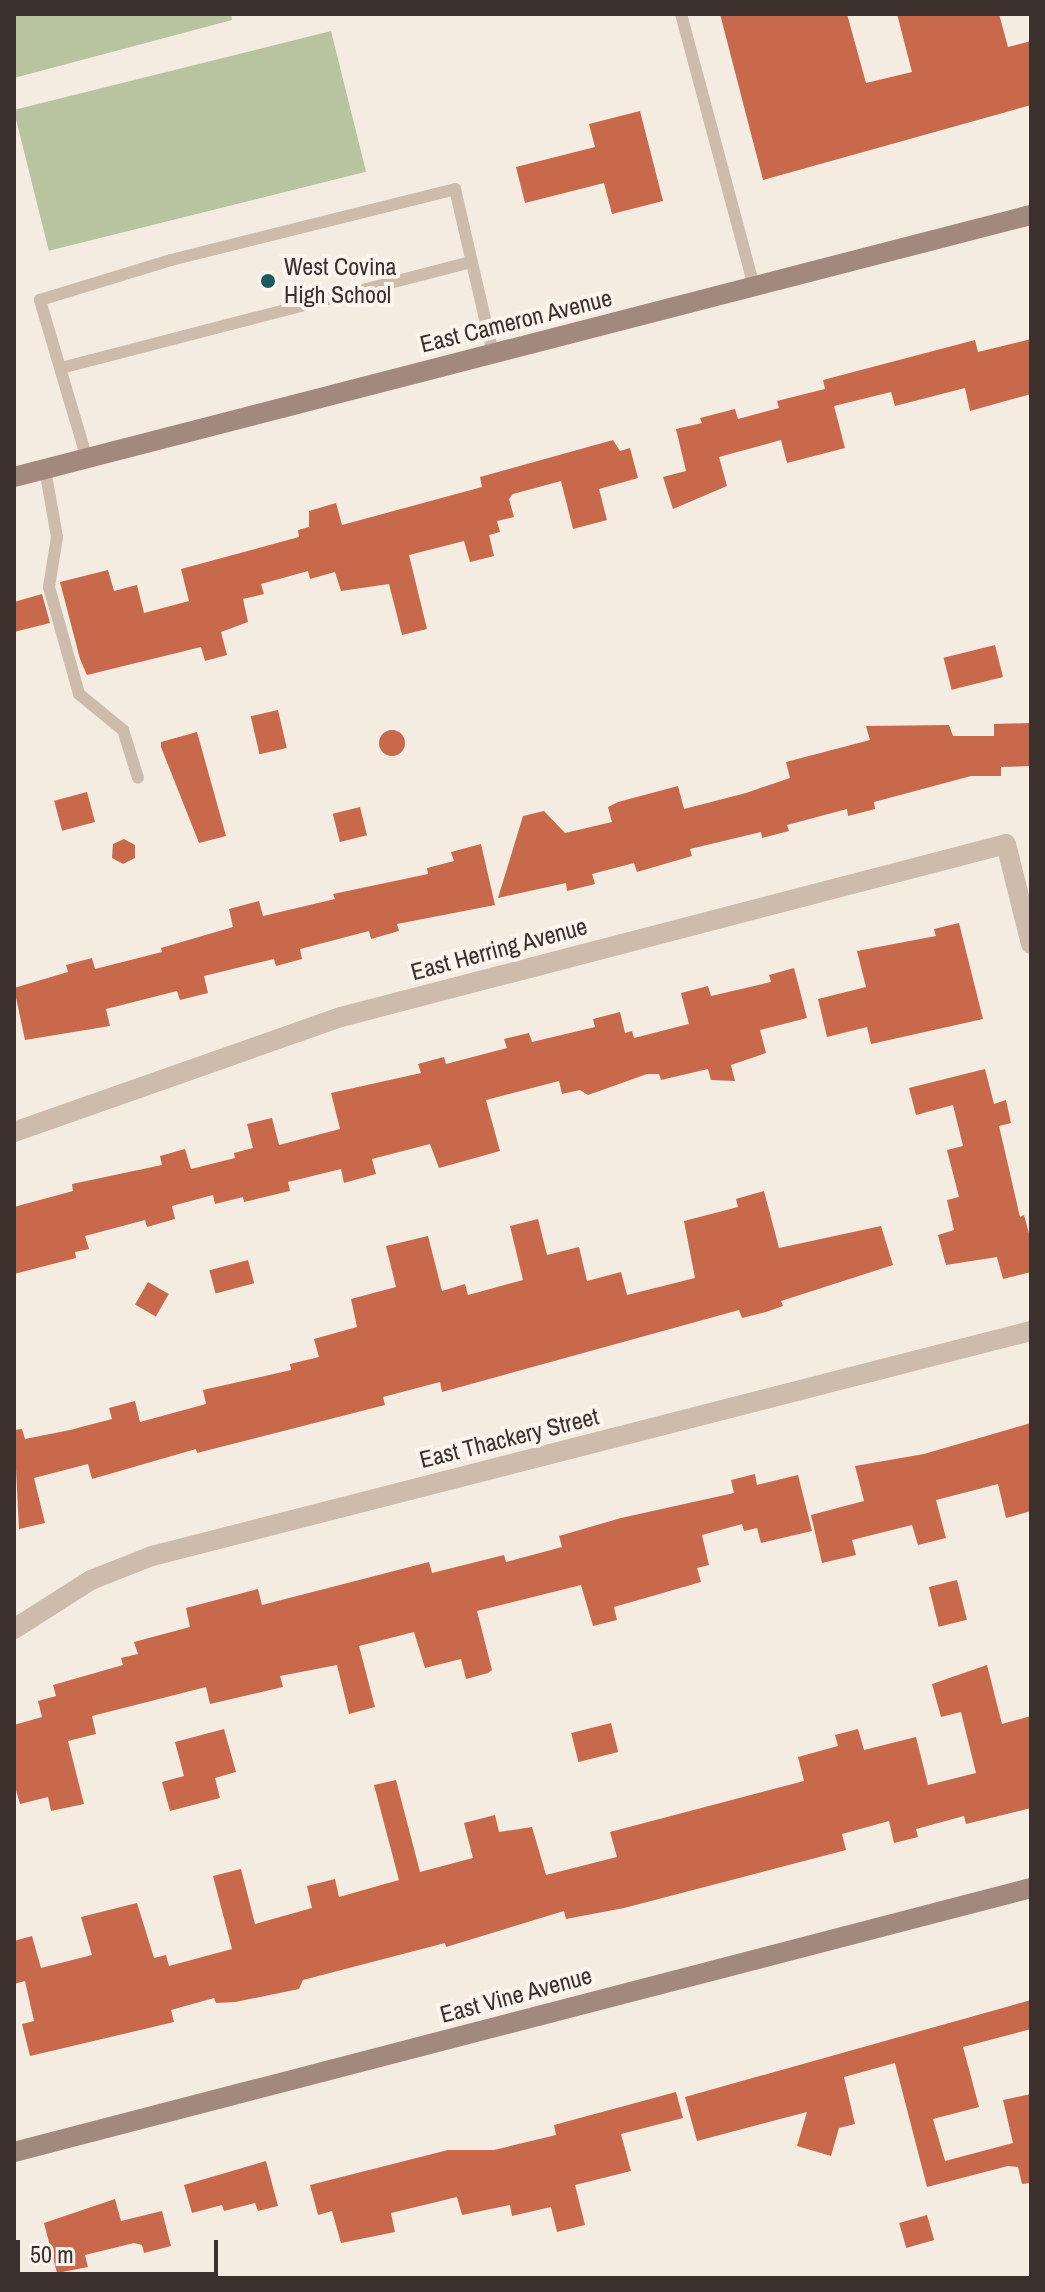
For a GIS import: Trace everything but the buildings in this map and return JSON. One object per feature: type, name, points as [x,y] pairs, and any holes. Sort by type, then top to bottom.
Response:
[{"type":"main road","name":"East Cameron Avenue","points":[[14,477],[1031,215]]},
{"type":"main road","name":"East Vine Avenue","points":[[14,2152],[1031,1888]]},
{"type":"street","name":"East Herring Avenue","points":[[14,1132],[341,1017],[1006,844],[1031,944]]},
{"type":"street","name":"East Thackery Street","points":[[14,1629],[91,1580],[152,1556],[1031,1331]]},
{"type":"lane","points":[[681,14],[754,287]]},
{"type":"lane","points":[[87,459],[40,300],[171,260],[455,189],[493,354]]},
{"type":"lane","points":[[61,368],[472,262]]},
{"type":"lane","points":[[45,469],[57,537],[49,587],[79,694],[123,730],[138,778]]},
{"type":"green space","points":[[14,14],[231,14],[232,20],[14,78]]},
{"type":"green space","points":[[331,31],[366,172],[49,251],[14,110]]},
{"type":"place","name":"West Covina High School","points":[[268,281]]}]
